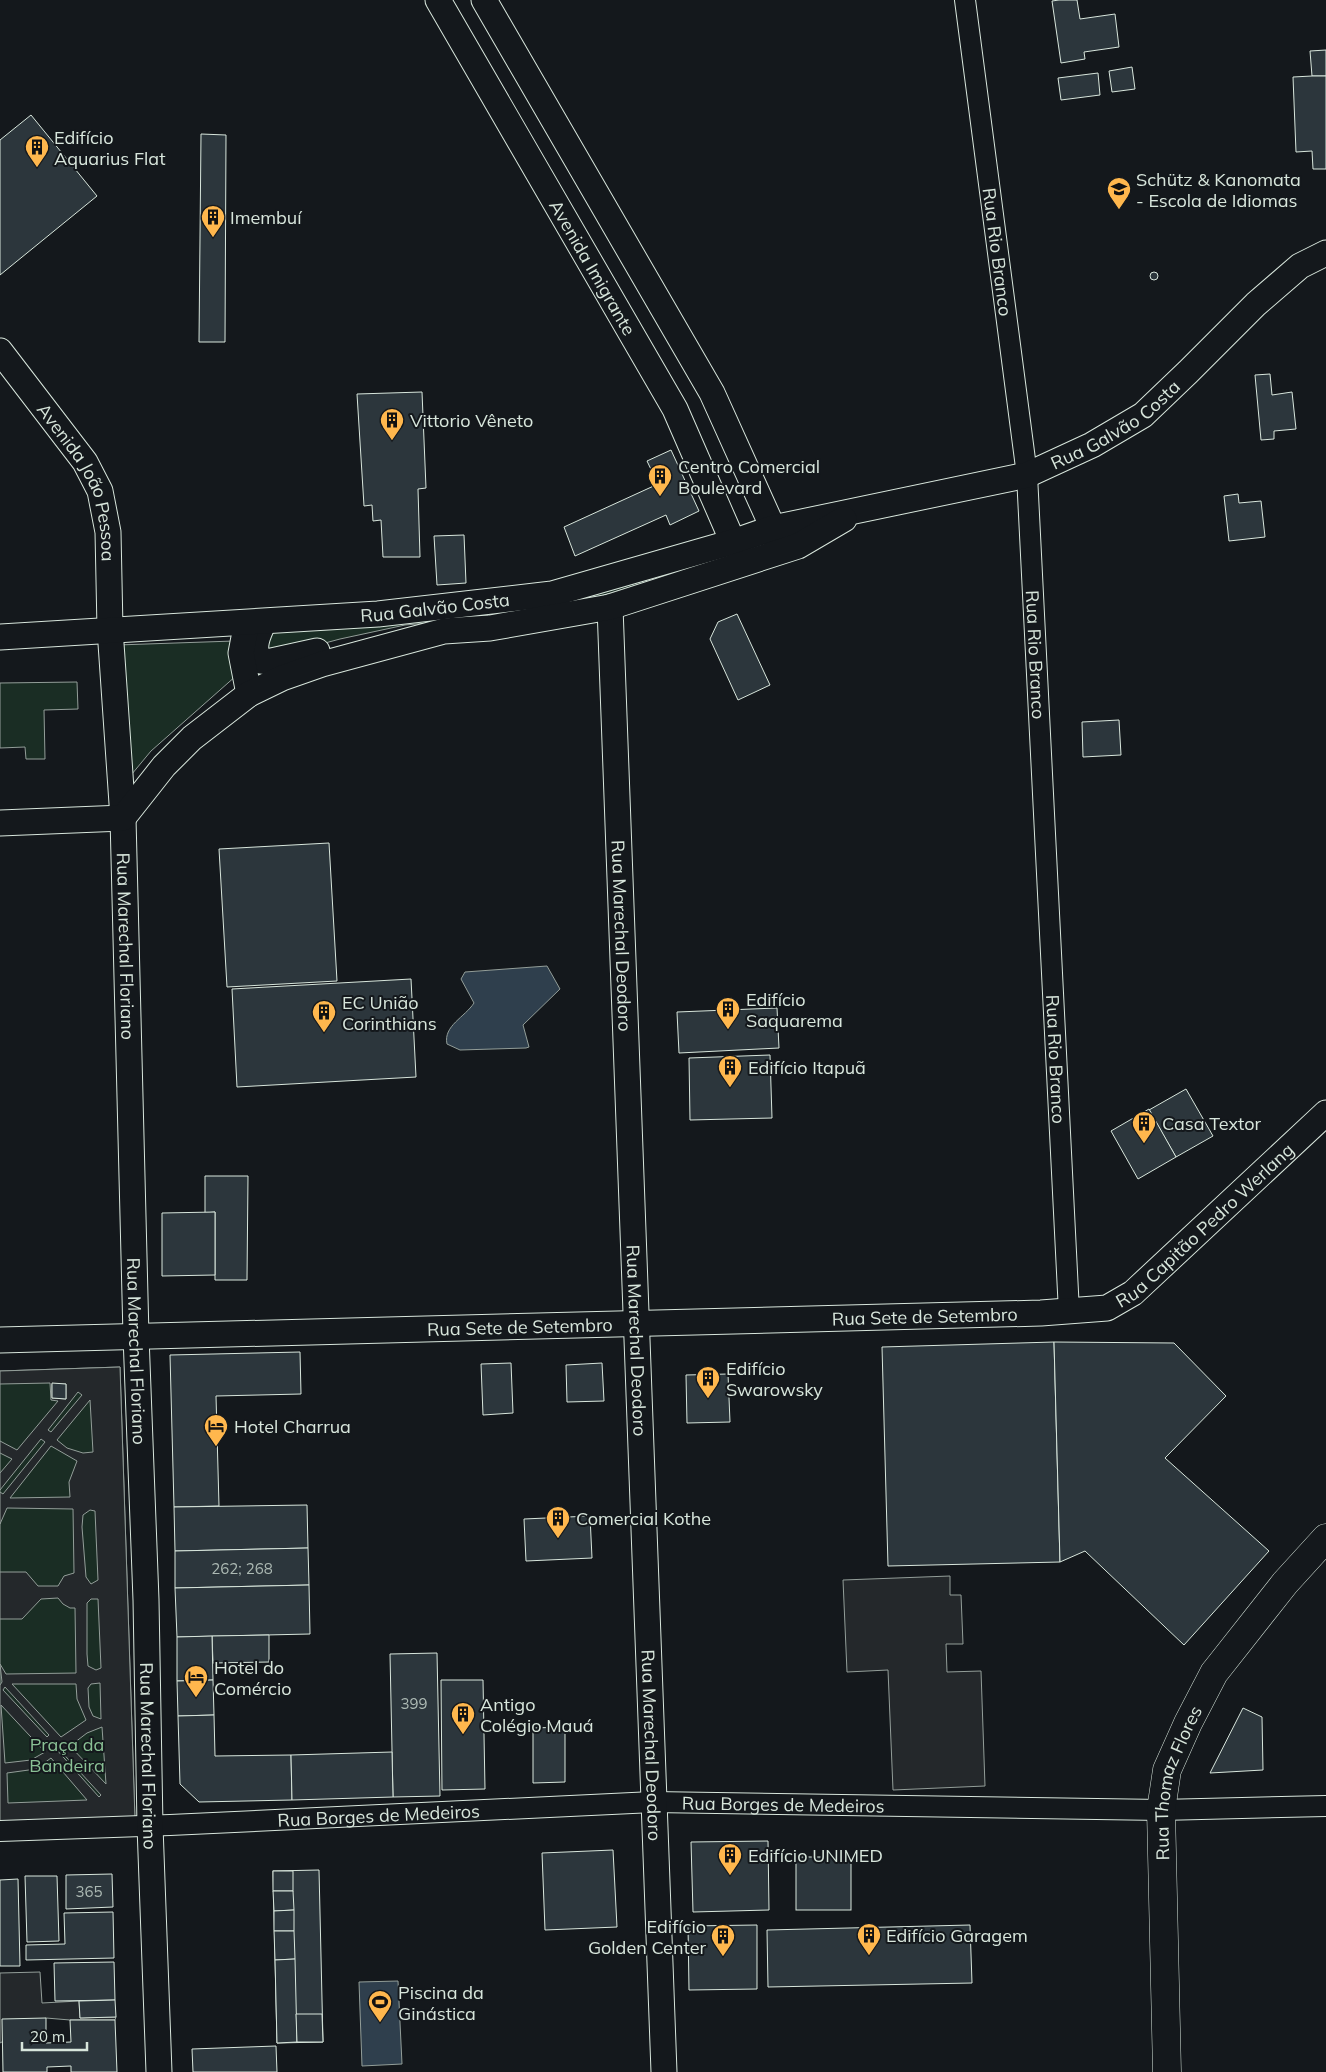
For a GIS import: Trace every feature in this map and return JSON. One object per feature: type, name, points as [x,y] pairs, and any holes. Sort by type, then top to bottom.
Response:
[{"type":"main road","name":"Rua Thomaz Flores","points":[[1167,2072],[1160,1810],[1167,1770],[1188,1723],[1214,1673],[1285,1583],[1326,1538]]},
{"type":"street","name":"Avenida Imigrante","points":[[438,0],[676,409],[733,542]]},
{"type":"street","points":[[484,0],[712,393],[773,528],[778,545],[778,550],[773,554]]},
{"type":"street","name":"Rua Rio Branco","points":[[965,0],[1027,475],[1069,1312]]},
{"type":"street","name":"Rua Galvão Costa","points":[[0,637],[378,614],[552,594],[733,542],[773,528],[1027,475],[1092,445],[1143,415],[1256,304],[1300,266],[1326,253]]},
{"type":"street","name":"Avenida João Pessoa","points":[[0,351],[85,462],[100,491],[108,532],[110,629]]},
{"type":"street","name":"Rua Galvão Costa","points":[[123,818],[171,759],[215,719],[249,694],[282,678],[322,664],[444,631],[490,628],[610,607],[798,546],[822,533],[858,509]]},
{"type":"street","name":"Rua Marechal Deodoro","points":[[610,607],[664,2072]]},
{"type":"street","points":[[256,622],[257,657],[260,661],[267,662],[354,642],[404,633],[444,631]]},
{"type":"street","points":[[249,694],[241,653],[242,643],[256,622]]},
{"type":"street","name":"Rua Marechal Floriano","points":[[110,629],[123,818],[150,1826],[159,2072]]},
{"type":"street","points":[[0,823],[123,818]]},
{"type":"street","name":"Rua Capitão Pedro Werlang","points":[[1069,1312],[1107,1308],[1133,1293],[1326,1112]]},
{"type":"street","name":"Rua Sete de Setembro","points":[[0,1340],[1069,1312]]},
{"type":"street","name":"Rua Borges de Medeiros","points":[[0,1831],[150,1826],[653,1802],[1160,1810],[1326,1806]]},
{"type":"green space","points":[[774,543],[597,597],[508,616],[405,625],[340,639],[288,653],[268,651],[263,635],[273,630],[311,627]]},
{"type":"green space","points":[[234,641],[237,675],[151,751],[122,786],[117,645]]},
{"type":"green space","points":[[77,682],[78,709],[44,710],[45,759],[26,759],[25,747],[0,748],[0,683]]},
{"type":"green space","name":"Praça da Bandeira","points":[[120,1367],[135,1819],[0,1823],[0,1371]]},
{"type":"shaded area","points":[[120,1367],[135,1819],[0,1823],[0,1685],[2,1682],[0,1664],[6,1674],[76,1673],[75,1608],[70,1608],[63,1604],[58,1598],[41,1599],[22,1619],[0,1619],[0,1572],[26,1572],[38,1586],[58,1586],[64,1576],[74,1573],[73,1509],[7,1508],[0,1524],[0,1492],[3,1494],[45,1442],[41,1439],[0,1490],[0,1473],[12,1459],[0,1453],[0,1441],[17,1450],[58,1401],[51,1400],[50,1383],[0,1384],[0,1371]],"holes":[[[52,1384],[66,1384],[66,1399],[52,1398]],[[78,1392],[82,1395],[51,1432],[48,1430]],[[90,1400],[93,1452],[83,1453],[67,1448],[57,1440]],[[51,1446],[77,1461],[69,1482],[70,1497],[10,1498]],[[90,1510],[95,1511],[98,1580],[91,1584],[86,1577],[82,1527],[83,1515]],[[91,1599],[98,1599],[101,1668],[96,1670],[88,1666],[87,1603]],[[100,1683],[101,1719],[93,1716],[89,1707],[88,1688],[91,1684]],[[12,1684],[76,1684],[77,1699],[86,1720],[61,1737]],[[5,1687],[49,1735],[47,1737],[3,1690]],[[1,1705],[45,1752],[31,1760],[5,1763]],[[102,1727],[106,1784],[70,1746],[87,1733]],[[57,1747],[101,1795],[99,1797],[56,1749]],[[51,1758],[87,1800],[8,1803],[7,1773],[36,1769]]]},
{"type":"shaded area","points":[[950,1576],[950,1595],[961,1595],[963,1644],[946,1644],[947,1672],[981,1671],[985,1786],[893,1790],[888,1670],[847,1672],[843,1580]]},
{"type":"shaded area","points":[[40,1972],[42,2003],[79,2001],[80,2018],[116,2017],[115,2020],[46,2018],[0,2043],[0,1973]]},
{"type":"water","points":[[547,966],[560,989],[523,1025],[529,1047],[460,1050],[447,1044],[448,1032],[451,1027],[474,1003],[461,979],[465,972]]},
{"type":"water","name":"Piscina da Ginástica","points":[[398,1981],[402,2064],[362,2066],[359,1982]]},
{"type":"building","points":[[1077,0],[1080,19],[1115,14],[1119,47],[1084,52],[1085,59],[1061,63],[1052,1]]},
{"type":"building","points":[[1326,50],[1326,76],[1312,76],[1310,51]]},
{"type":"building","points":[[1132,67],[1135,89],[1112,92],[1109,71]]},
{"type":"building","points":[[1098,73],[1100,95],[1061,100],[1058,78]]},
{"type":"building","points":[[1326,76],[1326,169],[1313,169],[1312,151],[1296,152],[1293,77]]},
{"type":"building","name":"Edifício Aquarius Flat","points":[[31,115],[97,196],[0,275],[0,140]]},
{"type":"building","name":"Imembuí","points":[[201,134],[226,135],[225,342],[199,342]]},
{"type":"building","points":[[1154,272],[1158,276],[1154,280],[1150,276]]},
{"type":"building","points":[[1270,374],[1272,395],[1292,392],[1296,429],[1274,431],[1274,439],[1261,440],[1255,375]]},
{"type":"building","name":"Vittorio Vêneto","points":[[422,392],[426,488],[418,489],[420,557],[383,557],[381,520],[373,521],[372,505],[364,506],[357,394]]},
{"type":"building","name":"Centro Comercial Boulevard","points":[[671,450],[699,511],[670,525],[666,515],[575,556],[564,527],[658,484],[647,461]]},
{"type":"building","points":[[1238,494],[1239,503],[1261,501],[1265,537],[1229,541],[1224,496]]},
{"type":"building","points":[[464,535],[466,583],[437,585],[434,536]]},
{"type":"building","points":[[737,614],[770,685],[738,700],[710,639],[718,622]]},
{"type":"building","points":[[1119,720],[1121,755],[1083,757],[1082,722]]},
{"type":"building","points":[[329,843],[337,981],[227,987],[219,849]]},
{"type":"building","name":"EC União Corinthians","points":[[411,979],[416,1077],[237,1087],[232,989]]},
{"type":"building","name":"Edifício Saquarema","points":[[777,1008],[779,1048],[679,1053],[677,1012]]},
{"type":"building","name":"Edifício Itapuã","points":[[770,1055],[772,1118],[690,1120],[689,1058]]},
{"type":"building","points":[[1186,1089],[1213,1136],[1176,1157],[1149,1110]]},
{"type":"building","name":"Casa Textor","points":[[1149,1109],[1176,1157],[1138,1179],[1111,1131]]},
{"type":"building","points":[[205,1176],[248,1176],[247,1280],[215,1280],[215,1212],[205,1213]]},
{"type":"building","points":[[215,1212],[215,1275],[162,1276],[162,1213]]},
{"type":"building","points":[[1054,1342],[1060,1562],[888,1566],[882,1347]]},
{"type":"building","points":[[1054,1342],[1174,1343],[1226,1396],[1165,1458],[1269,1551],[1184,1645],[1085,1551],[1060,1562]]},
{"type":"building","points":[[300,1352],[301,1394],[216,1396],[219,1506],[174,1507],[170,1355]]},
{"type":"building","points":[[511,1363],[513,1413],[483,1415],[481,1364]]},
{"type":"building","points":[[602,1363],[604,1401],[567,1402],[566,1365]]},
{"type":"building","name":"Edifício Swarowsky","points":[[728,1374],[730,1422],[687,1423],[686,1375]]},
{"type":"building","points":[[52,1383],[66,1384],[66,1399],[52,1398]]},
{"type":"building","points":[[307,1505],[308,1548],[175,1551],[174,1507]]},
{"type":"building","name":"Comercial Kothe","points":[[590,1516],[592,1558],[526,1561],[524,1519]]},
{"type":"building","points":[[308,1548],[309,1585],[175,1588],[175,1551]]},
{"type":"building","points":[[309,1585],[310,1634],[177,1637],[175,1588]]},
{"type":"building","points":[[269,1635],[269,1662],[213,1663],[212,1636]]},
{"type":"building","points":[[212,1636],[213,1680],[177,1681],[177,1637]]},
{"type":"building","points":[[437,1653],[440,1796],[393,1797],[390,1654]]},
{"type":"building","name":"Hotel do Comércio","points":[[213,1680],[214,1715],[178,1716],[177,1681]]},
{"type":"building","name":"Antigo Colégio Mauá","points":[[441,1680],[483,1680],[485,1789],[442,1790]]},
{"type":"building","points":[[1243,1708],[1262,1717],[1263,1770],[1210,1773]]},
{"type":"building","points":[[214,1715],[215,1756],[291,1755],[292,1800],[199,1802],[180,1784],[178,1716]]},
{"type":"building","points":[[565,1727],[565,1782],[533,1783],[533,1728]]},
{"type":"building","points":[[392,1752],[393,1797],[292,1800],[291,1755]]},
{"type":"building","name":"Edifício UNIMED","points":[[768,1841],[769,1910],[693,1912],[691,1842]]},
{"type":"building","points":[[613,1850],[617,1927],[545,1930],[542,1853]]},
{"type":"building","points":[[796,1857],[851,1857],[851,1910],[796,1910]]},
{"type":"building","points":[[319,1870],[323,2042],[277,2043],[273,1871]]},
{"type":"building","points":[[273,1871],[293,1871],[293,1891],[273,1891]]},
{"type":"building","points":[[112,1874],[113,1907],[66,1909],[66,1875]]},
{"type":"building","points":[[25,1876],[57,1876],[59,1941],[27,1942]]},
{"type":"building","points":[[18,1879],[20,1966],[0,1966],[0,1880]]},
{"type":"building","points":[[273,1891],[293,1891],[294,1910],[274,1911]]},
{"type":"building","points":[[294,1910],[294,1931],[274,1931],[274,1911]]},
{"type":"building","points":[[113,1912],[114,1958],[26,1960],[26,1945],[65,1944],[64,1913]]},
{"type":"building","name":"Edifício Golden Center","points":[[757,1925],[757,1989],[689,1990],[688,1926]]},
{"type":"building","name":"Edifício Garagem","points":[[970,1925],[972,1983],[768,1987],[767,1930]]},
{"type":"building","points":[[274,1931],[294,1931],[295,1959],[275,1960]]},
{"type":"building","points":[[295,1959],[297,2042],[277,2043],[275,1960]]},
{"type":"building","points":[[114,1962],[115,2000],[55,2001],[54,1963]]},
{"type":"building","points":[[115,2000],[116,2017],[80,2018],[79,2001]]},
{"type":"building","points":[[296,2014],[322,2014],[323,2042],[297,2042]]},
{"type":"building","points":[[46,2018],[46,2043],[71,2042],[70,2020],[115,2020],[117,2072],[71,2072],[71,2066],[47,2067],[47,2072],[3,2072],[2,2019]]},
{"type":"building","points":[[276,2046],[277,2072],[193,2072],[192,2049]]},
{"type":"place","name":"Edifício Aquarius Flat","points":[[37,168]]},
{"type":"place","name":"Schütz & Kanomata - Escola de Idiomas","points":[[1119,210]]},
{"type":"place","name":"Imembuí","points":[[213,238]]},
{"type":"place","name":"Vittorio Vêneto","points":[[392,441]]},
{"type":"place","name":"Centro Comercial Boulevard","points":[[660,497]]},
{"type":"place","name":"Edifício Saquarema","points":[[728,1030]]},
{"type":"place","name":"EC União Corinthians","points":[[324,1033]]},
{"type":"place","name":"Edifício Itapuã","points":[[730,1088]]},
{"type":"place","name":"Casa Textor","points":[[1144,1144]]},
{"type":"place","name":"Edifício Swarowsky","points":[[708,1399]]},
{"type":"place","name":"Hotel Charrua","points":[[216,1447]]},
{"type":"place","name":"Comercial Kothe","points":[[558,1539]]},
{"type":"place","name":"Hotel do Comércio","points":[[196,1698]]},
{"type":"place","name":"Antigo Colégio Mauá","points":[[463,1735]]},
{"type":"place","name":"Edifício UNIMED","points":[[730,1876]]},
{"type":"place","name":"Edifício Garagem","points":[[869,1956]]},
{"type":"place","name":"Edifício Golden Center","points":[[723,1957]]},
{"type":"place","name":"Piscina da Ginástica","points":[[380,2023]]}]
